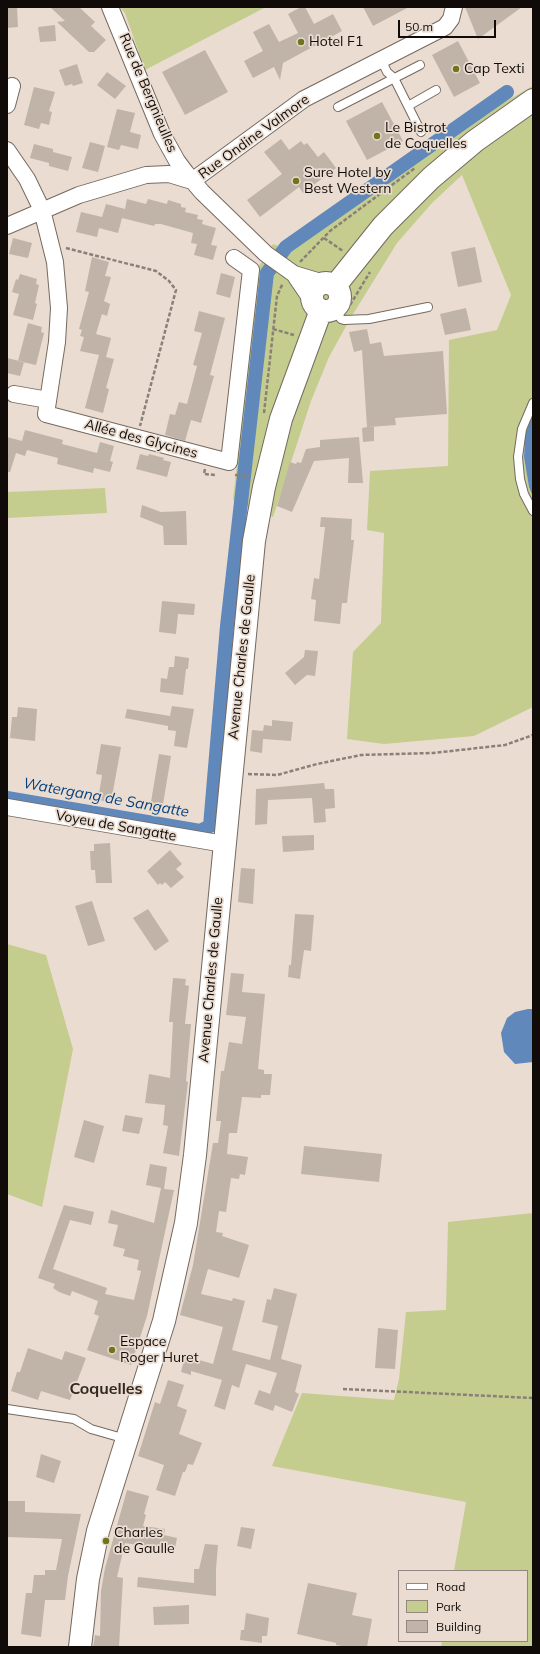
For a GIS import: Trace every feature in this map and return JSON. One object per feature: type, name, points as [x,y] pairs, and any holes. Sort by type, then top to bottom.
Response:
[{"type":"main road","points":[[330,285],[383,226],[431,178],[475,141],[533,100]]},
{"type":"main road","name":"Avenue Charles de Gaulle","points":[[80,1647],[94,1550],[102,1515],[164,1321],[186,1223],[194,1169],[252,555],[261,498],[284,412],[310,340],[327,310],[340,299],[339,292],[330,285]]},
{"type":"street","name":"Rue de Bergnieulles","points":[[110,7],[162,134],[174,156],[192,181],[266,254],[290,271],[327,310]]},
{"type":"street","name":"Rue Ondine Valmore","points":[[192,181],[297,103],[444,26],[451,19],[454,7]]},
{"type":"street","points":[[7,105],[12,86]]},
{"type":"street","name":"Allée des Glycines","points":[[7,150],[28,179],[42,210],[52,244],[57,283],[59,320],[56,354],[46,414],[229,462],[251,270],[234,258]]},
{"type":"street","points":[[7,226],[42,210],[89,192],[146,174],[174,156]]},
{"type":"street","points":[[146,174],[169,174],[192,181]]},
{"type":"street","name":"Rue de Bergnieulles","points":[[290,271],[330,285]]},
{"type":"street","points":[[14,394],[48,400]]},
{"type":"street","name":"Voyeu de Sangatte","points":[[7,807],[224,844]]},
{"type":"lane","points":[[381,59],[387,72],[394,78],[421,132]]},
{"type":"lane","points":[[338,107],[420,65]]},
{"type":"lane","points":[[408,106],[436,90]]},
{"type":"lane","points":[[327,310],[369,319],[428,307]]},
{"type":"lane","points":[[533,403],[522,429],[518,457],[520,479],[524,494],[533,511]]},
{"type":"lane","points":[[7,1409],[74,1419],[91,1429],[126,1440]]},
{"type":"path","points":[[52,244],[156,271],[169,281],[176,290],[137,438]]},
{"type":"path","points":[[327,310],[371,270]]},
{"type":"path","points":[[273,329],[310,340]]},
{"type":"path","points":[[236,475],[254,476]]},
{"type":"path","points":[[231,774],[277,775],[317,764],[361,755],[433,753],[505,745],[533,735]]},
{"type":"path","points":[[343,1389],[533,1398]]},
{"type":"green space","points":[[120,7],[266,7],[145,70],[125,13]]},
{"type":"green space","points":[[533,86],[533,412],[524,447],[524,457],[529,487],[533,497],[533,707],[474,736],[384,744],[347,739],[353,652],[381,623],[384,533],[367,530],[370,471],[448,466],[449,340],[497,330],[511,295],[462,175],[432,203],[397,243],[350,319],[329,357],[311,401],[273,517],[233,500],[259,266],[273,244],[289,250],[485,113]]},
{"type":"green space","points":[[105,488],[107,513],[7,518],[7,492]]},
{"type":"green space","points":[[7,944],[46,955],[73,1049],[42,1207],[7,1194]]},
{"type":"green space","points":[[533,1213],[533,1647],[441,1647],[442,1642],[528,1642],[528,1570],[454,1570],[466,1502],[272,1466],[302,1393],[394,1400],[399,1379],[406,1312],[446,1310],[448,1222]]},
{"type":"water","points":[[533,412],[533,497],[529,487],[524,457],[525,436]]},
{"type":"water","points":[[533,1009],[533,1062],[515,1064],[504,1052],[501,1033],[507,1018],[515,1012]]},
{"type":"building","points":[[7,7],[17,7],[18,27],[7,28]]},
{"type":"building","points":[[50,7],[79,7],[95,22],[91,26],[106,40],[94,52],[89,52],[57,22],[65,21]]},
{"type":"building","name":"Hotel F1","points":[[301,7],[305,7],[314,24],[333,14],[342,31],[283,63],[280,80],[274,67],[253,78],[244,61],[263,51],[253,32],[269,24],[279,42],[298,33],[288,14]]},
{"type":"building","points":[[363,7],[409,7],[373,26]]},
{"type":"building","points":[[465,7],[522,7],[478,39]]},
{"type":"building","points":[[55,25],[56,41],[40,42],[38,27]]},
{"type":"building","name":"Cap Texti","points":[[458,41],[480,83],[454,97],[432,55]]},
{"type":"building","points":[[205,50],[228,92],[185,115],[162,72]]},
{"type":"building","points":[[77,64],[83,83],[73,86],[72,84],[65,86],[59,70]]},
{"type":"building","points":[[107,72],[126,86],[115,99],[97,85]]},
{"type":"building","points":[[34,87],[55,92],[49,111],[52,112],[49,125],[41,123],[39,129],[24,125]]},
{"type":"building","name":"Le Bistrot de Coquelles","points":[[382,102],[403,141],[367,160],[346,121]]},
{"type":"building","points":[[117,109],[135,113],[130,132],[141,135],[138,149],[121,145],[119,150],[107,147]]},
{"type":"building","name":"Sure Hotel by Best Western","points":[[281,139],[289,150],[301,141],[304,145],[307,143],[318,157],[324,152],[336,168],[303,193],[299,187],[260,217],[247,200],[282,174],[264,152]]},
{"type":"building","points":[[90,142],[105,146],[98,172],[82,168]]},
{"type":"building","points":[[34,144],[53,149],[53,152],[72,157],[68,171],[49,166],[49,163],[30,158]]},
{"type":"building","points":[[127,199],[146,204],[148,199],[167,204],[168,200],[181,204],[181,207],[186,208],[185,212],[198,215],[197,219],[203,220],[202,224],[216,228],[211,245],[217,246],[213,260],[194,255],[197,244],[191,243],[193,233],[161,224],[155,224],[154,226],[122,218],[118,233],[99,228],[97,237],[76,232],[81,212],[102,217],[106,204],[125,209]]},
{"type":"building","points":[[13,238],[32,243],[28,258],[9,254]]},
{"type":"building","points":[[475,247],[482,282],[458,287],[451,252]]},
{"type":"building","points":[[92,257],[109,262],[105,276],[111,277],[104,301],[110,304],[107,316],[102,314],[96,334],[111,338],[106,357],[114,359],[106,388],[109,389],[103,413],[85,408],[99,355],[80,351],[84,337],[80,336],[82,330],[79,329],[89,292],[85,291]]},
{"type":"building","points":[[221,273],[235,277],[230,298],[216,294]]},
{"type":"building","points":[[20,274],[37,279],[36,284],[39,285],[35,303],[37,304],[33,320],[13,315],[19,294],[12,292],[16,279],[18,280]]},
{"type":"building","points":[[466,308],[471,330],[445,335],[440,314]]},
{"type":"building","points":[[199,311],[225,318],[210,375],[214,376],[201,423],[191,420],[185,441],[165,435],[170,414],[175,415],[179,402],[187,404],[197,366],[193,365],[202,333],[194,331]]},
{"type":"building","points":[[28,323],[42,327],[41,332],[44,333],[36,365],[18,361]]},
{"type":"building","points":[[367,329],[370,344],[381,342],[384,356],[443,351],[447,414],[395,418],[396,425],[369,427],[374,427],[374,441],[363,442],[362,428],[367,427],[362,350],[354,352],[349,332]]},
{"type":"building","points":[[7,358],[24,362],[20,376],[7,373]]},
{"type":"building","points":[[25,430],[63,440],[62,444],[97,453],[100,442],[114,446],[110,461],[113,462],[110,472],[94,468],[93,473],[57,464],[58,458],[27,450],[25,456],[16,453],[10,472],[7,472],[7,437],[22,441]]},
{"type":"building","points":[[359,437],[363,483],[348,483],[349,458],[314,461],[292,512],[277,506],[290,462],[296,464],[297,462],[301,463],[306,449],[320,447],[320,440]]},
{"type":"building","points":[[140,454],[148,456],[149,454],[164,458],[163,460],[171,462],[167,477],[136,469]]},
{"type":"building","points":[[142,505],[161,512],[186,511],[187,545],[164,545],[163,526],[140,517]]},
{"type":"building","points":[[321,517],[352,519],[351,540],[354,540],[347,603],[342,603],[340,624],[314,621],[316,600],[311,599],[314,578],[319,579],[325,527],[320,527]]},
{"type":"building","points":[[162,601],[195,604],[194,615],[178,614],[176,634],[159,632]]},
{"type":"building","points":[[305,650],[318,651],[315,676],[307,675],[295,685],[285,673],[304,657]]},
{"type":"building","points":[[175,656],[189,658],[188,669],[186,669],[183,695],[160,692],[161,678],[167,679],[169,667],[174,667]]},
{"type":"building","points":[[172,706],[194,709],[187,748],[174,746],[176,731],[168,730],[168,726],[125,718],[127,709],[170,716]]},
{"type":"building","points":[[18,707],[37,709],[35,741],[10,738],[12,717],[17,717]]},
{"type":"building","points":[[272,720],[293,722],[291,741],[263,739],[262,753],[250,751],[252,730],[263,731],[264,725],[272,726]]},
{"type":"building","points":[[101,744],[121,747],[111,802],[98,800],[102,775],[96,774]]},
{"type":"building","points":[[159,754],[171,756],[162,810],[150,808]]},
{"type":"building","points":[[324,783],[325,789],[334,789],[335,808],[325,809],[326,822],[314,823],[312,798],[268,800],[267,824],[255,825],[256,789]]},
{"type":"building","points":[[314,835],[314,850],[283,852],[282,836]]},
{"type":"building","points":[[110,843],[112,883],[96,883],[95,870],[91,870],[90,851],[94,851],[94,844]]},
{"type":"building","points":[[170,850],[182,864],[176,869],[184,877],[171,888],[165,882],[162,885],[160,883],[158,885],[147,871]]},
{"type":"building","points":[[241,868],[255,869],[253,904],[238,902]]},
{"type":"building","points":[[92,901],[105,941],[88,946],[75,906]]},
{"type":"building","points":[[148,909],[169,941],[155,951],[133,918]]},
{"type":"building","points":[[295,914],[314,915],[311,951],[304,950],[300,979],[288,977],[289,965],[291,965]]},
{"type":"building","points":[[231,973],[244,974],[242,992],[265,994],[258,1069],[264,1070],[264,1074],[272,1074],[270,1095],[261,1095],[261,1098],[242,1097],[237,1133],[229,1133],[227,1154],[248,1157],[245,1175],[240,1174],[239,1179],[231,1178],[226,1212],[219,1211],[216,1232],[223,1233],[222,1236],[249,1245],[239,1278],[208,1269],[201,1294],[232,1301],[233,1298],[245,1301],[232,1350],[270,1360],[278,1326],[262,1322],[267,1299],[271,1300],[274,1288],[297,1294],[281,1359],[302,1365],[295,1392],[299,1394],[292,1412],[275,1405],[273,1411],[254,1404],[259,1390],[270,1394],[277,1373],[246,1364],[239,1388],[232,1385],[225,1410],[214,1406],[222,1380],[191,1371],[191,1375],[181,1372],[185,1356],[213,1364],[223,1327],[180,1315],[193,1265],[213,1143],[218,1143],[221,1121],[216,1121],[221,1071],[224,1071],[229,1042],[242,1044],[246,1017],[226,1015]]},
{"type":"building","points":[[173,978],[186,979],[185,985],[189,986],[185,1024],[191,1024],[186,1081],[188,1082],[179,1156],[163,1153],[168,1126],[163,1125],[165,1105],[145,1103],[149,1074],[170,1078],[173,1022],[169,1022]]},
{"type":"building","points":[[125,1115],[143,1118],[139,1134],[122,1131]]},
{"type":"building","points":[[84,1120],[104,1126],[94,1163],[74,1157]]},
{"type":"building","points":[[304,1146],[382,1154],[379,1182],[301,1174]]},
{"type":"building","points":[[150,1164],[167,1167],[164,1189],[174,1190],[147,1316],[131,1365],[87,1350],[99,1316],[94,1314],[98,1301],[72,1291],[70,1296],[59,1292],[53,1288],[55,1284],[38,1278],[64,1205],[94,1212],[91,1225],[70,1220],[53,1269],[107,1288],[105,1294],[134,1300],[141,1271],[137,1270],[139,1260],[123,1256],[125,1249],[113,1246],[118,1225],[108,1223],[111,1210],[154,1223],[161,1188],[146,1185]]},
{"type":"building","points":[[378,1328],[398,1330],[395,1369],[375,1368]]},
{"type":"building","points":[[28,1348],[62,1360],[65,1351],[86,1358],[70,1400],[41,1391],[38,1400],[11,1391],[17,1372],[20,1372]]},
{"type":"building","points":[[168,1380],[184,1385],[177,1406],[187,1410],[179,1434],[202,1443],[193,1465],[188,1464],[185,1472],[183,1472],[175,1496],[156,1490],[164,1465],[138,1456],[155,1402],[160,1404]]},
{"type":"building","points":[[41,1454],[61,1461],[54,1483],[36,1477]]},
{"type":"building","points":[[127,1490],[149,1496],[144,1514],[146,1515],[143,1526],[165,1529],[164,1535],[177,1538],[175,1548],[170,1547],[170,1550],[125,1543],[117,1577],[123,1578],[119,1647],[93,1647],[95,1635],[100,1636],[101,1591],[105,1568]]},
{"type":"building","points":[[8,1501],[25,1501],[25,1512],[81,1514],[68,1576],[65,1600],[45,1600],[41,1637],[21,1634],[26,1593],[32,1593],[34,1575],[45,1575],[45,1570],[56,1570],[62,1539],[7,1537]]},
{"type":"building","points":[[241,1527],[255,1529],[251,1549],[237,1546]]},
{"type":"building","points":[[205,1544],[218,1545],[216,1596],[137,1587],[138,1577],[194,1583],[194,1569],[199,1569]]},
{"type":"building","points":[[308,1583],[357,1593],[352,1615],[372,1619],[367,1647],[348,1647],[336,1645],[336,1643],[297,1634]]},
{"type":"building","points":[[189,1605],[189,1624],[154,1625],[153,1607]]},
{"type":"building","points":[[246,1613],[269,1618],[267,1636],[262,1636],[262,1643],[240,1640],[241,1630],[244,1630]]},
{"type":"waterway","points":[[7,798],[200,831],[210,826],[227,626],[267,273],[286,247],[507,92]]},
{"type":"place","name":"Hotel F1","points":[[301,42]]},
{"type":"place","name":"Cap Texti","points":[[456,69]]},
{"type":"place","name":"Le Bistrot de Coquelles","points":[[377,136]]},
{"type":"place","name":"Sure Hotel by Best Western","points":[[296,181]]},
{"type":"place","name":"Espace Roger Huret","points":[[112,1350]]},
{"type":"place","name":"Charles de Gaulle","points":[[106,1541]]},
{"type":"district","name":"Coquelles","points":[[106,1389]]},
{"type":"water label","name":"Watergang de Sangatte","points":[[106,798]]}]
